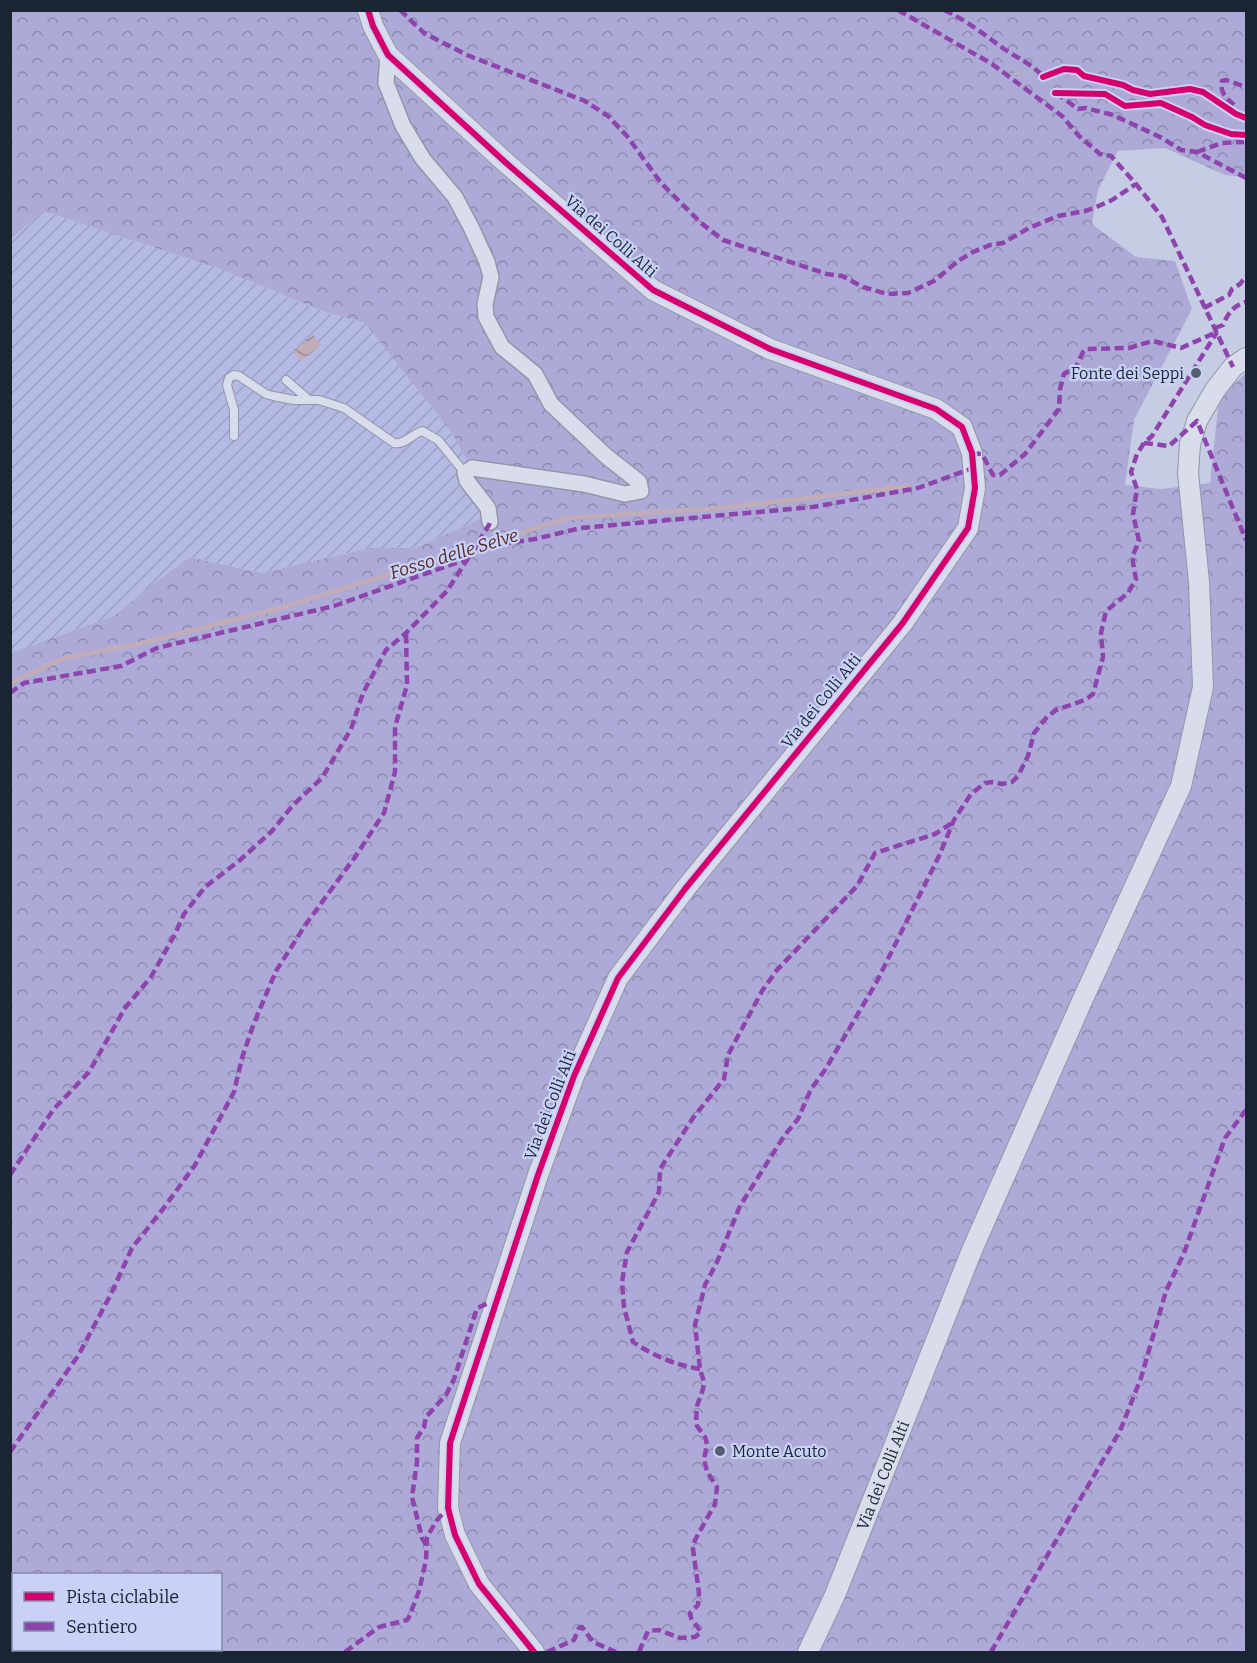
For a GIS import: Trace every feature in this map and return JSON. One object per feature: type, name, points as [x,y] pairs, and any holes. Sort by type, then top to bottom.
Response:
[{"type":"street","name":"Via dei Colli Alti","points":[[368,10],[373,26],[388,55],[505,162],[653,290],[770,349],[936,409],[962,427],[972,453],[975,488],[968,528],[902,624],[685,889],[618,978],[573,1076],[450,1443],[448,1508],[455,1535],[478,1584],[534,1653]]},
{"type":"street","points":[[388,55],[387,83],[403,126],[423,159],[455,196],[488,262],[490,277],[485,304],[486,317],[502,347],[535,374],[551,404],[606,456],[639,482],[641,491],[625,494],[584,484],[472,468],[465,473],[467,480],[488,508],[490,522]]},
{"type":"street","name":"Via dei Colli Alti","points":[[808,1653],[835,1595],[972,1250],[1082,1001],[1181,786],[1203,687],[1199,582],[1188,473],[1190,444],[1197,421],[1215,390],[1233,367],[1246,358]]},
{"type":"lane","points":[[234,436],[234,410],[227,385],[229,378],[234,375],[240,376],[266,394],[294,400],[319,400],[344,408],[394,443],[398,444],[422,431],[438,440],[465,473]]},
{"type":"lane","points":[[286,380],[309,400]]},
{"type":"path","points":[[1007,75],[1038,71]]},
{"type":"shaded area","points":[[43,211],[223,270],[322,311],[366,323],[452,433],[493,513],[415,548],[370,548],[261,573],[190,557],[114,616],[11,653],[11,239]]},
{"type":"green space","points":[[11,11],[1246,11],[1246,177],[1225,175],[1165,148],[1118,151],[1098,190],[1092,224],[1136,257],[1175,261],[1192,309],[1134,420],[1125,485],[1161,489],[1210,483],[1219,398],[1246,373],[1246,1652],[11,1652],[11,653],[114,616],[190,557],[261,573],[370,548],[415,548],[493,513],[452,433],[365,323],[322,311],[223,270],[43,211],[11,239]]},
{"type":"water","points":[[313,335],[321,345],[301,361],[293,351]]},
{"type":"waterway","name":"Fosso delle Selve","points":[[10,683],[64,658],[134,645],[288,606],[568,518],[720,508],[909,486]]},
{"type":"marked path","points":[[400,10],[424,33],[467,55],[585,101],[608,116],[627,136],[661,183],[701,223],[723,240],[827,274],[842,276],[863,287],[887,294],[908,293],[934,281],[973,252],[990,245],[1003,243],[1029,228],[1058,216],[1094,208],[1112,200],[1136,184]]},
{"type":"marked path","points":[[898,10],[992,64],[1062,116],[1079,136],[1100,154],[1111,156],[1162,217],[1233,367]]},
{"type":"marked path","points":[[944,10],[968,23],[1031,66],[1045,79]]},
{"type":"marked path","points":[[1234,105],[1226,98],[1221,85],[1222,81],[1226,80],[1246,87]]},
{"type":"marked path","points":[[1056,93],[1078,109],[1086,108],[1113,115],[1162,138],[1181,150],[1197,152],[1246,178]]},
{"type":"marked path","points":[[1197,152],[1222,143],[1244,142]]},
{"type":"marked path","points":[[1204,308],[1229,295],[1246,276]]},
{"type":"marked path","points":[[1215,328],[1223,325],[1235,307],[1246,302]]},
{"type":"marked path","points":[[972,453],[982,454],[993,475],[1000,475],[1025,454],[1059,409],[1060,389],[1064,374],[1075,369],[1086,349],[1129,348],[1153,341],[1181,348],[1217,332]]},
{"type":"marked path","points":[[639,1652],[648,1631],[659,1630],[680,1638],[695,1637],[701,1632],[690,1613],[698,1605],[699,1593],[693,1549],[695,1540],[715,1504],[717,1487],[707,1472],[704,1459],[707,1444],[696,1422],[697,1406],[704,1382],[700,1369],[695,1325],[705,1285],[740,1206],[784,1136],[798,1119],[811,1089],[825,1070],[876,983],[939,856],[954,820],[971,794],[985,783],[1012,782],[1018,776],[1028,756],[1034,733],[1047,717],[1056,710],[1085,700],[1093,694],[1103,657],[1101,633],[1106,611],[1128,593],[1136,579],[1133,555],[1139,541],[1133,514],[1137,489],[1131,472],[1137,454],[1152,436],[1217,332]]},
{"type":"marked path","points":[[1144,443],[1169,446],[1197,421],[1246,540]]},
{"type":"marked path","points":[[475,548],[535,539],[581,528],[813,507],[918,488],[973,468]]},
{"type":"marked path","points":[[10,1175],[53,1110],[89,1072],[125,1008],[151,977],[184,914],[205,887],[239,861],[272,831],[293,805],[322,778],[351,729],[363,693],[386,650],[447,591],[490,522]]},
{"type":"marked path","points":[[10,693],[24,683],[121,666],[157,648],[334,606],[467,559]]},
{"type":"marked path","points":[[10,1452],[78,1356],[132,1248],[195,1165],[234,1092],[254,1023],[276,971],[384,813],[395,772],[395,727],[407,685],[406,633]]},
{"type":"marked path","points":[[700,1369],[665,1359],[633,1342],[624,1307],[622,1282],[627,1252],[659,1192],[660,1169],[693,1118],[724,1079],[728,1055],[762,991],[777,970],[857,886],[875,853],[935,834],[952,823]]},
{"type":"marked path","points":[[991,1652],[1120,1431],[1141,1378],[1166,1291],[1184,1253],[1225,1138],[1246,1110]]},
{"type":"marked path","points":[[426,1545],[422,1538],[412,1497],[417,1462],[417,1438],[424,1427],[426,1417],[446,1395],[454,1379],[477,1308],[489,1303],[495,1304]]},
{"type":"marked path","points":[[345,1652],[379,1627],[407,1620],[419,1591],[426,1560],[427,1537],[437,1520],[448,1508]]},
{"type":"marked path","points":[[547,1652],[574,1640],[579,1628],[582,1627],[593,1642],[616,1652]]},
{"type":"cycle path","points":[[368,10],[373,26],[388,55],[505,162],[653,290],[770,349],[936,409],[962,427],[972,453],[975,488],[968,528],[902,624],[685,889],[618,978],[574,1076],[538,1175],[450,1443],[448,1508],[455,1535],[479,1584],[534,1652]]},
{"type":"cycle path","points":[[1043,77],[1064,69],[1077,70],[1084,76],[1150,94],[1190,89],[1203,92],[1246,118]]},
{"type":"cycle path","points":[[1055,93],[1105,94],[1125,106],[1161,103],[1205,125],[1231,134],[1246,135]]},
{"type":"place","name":"Fonte dei Seppi","points":[[1196,373]]},
{"type":"place","name":"Monte Acuto","points":[[720,1451]]}]
